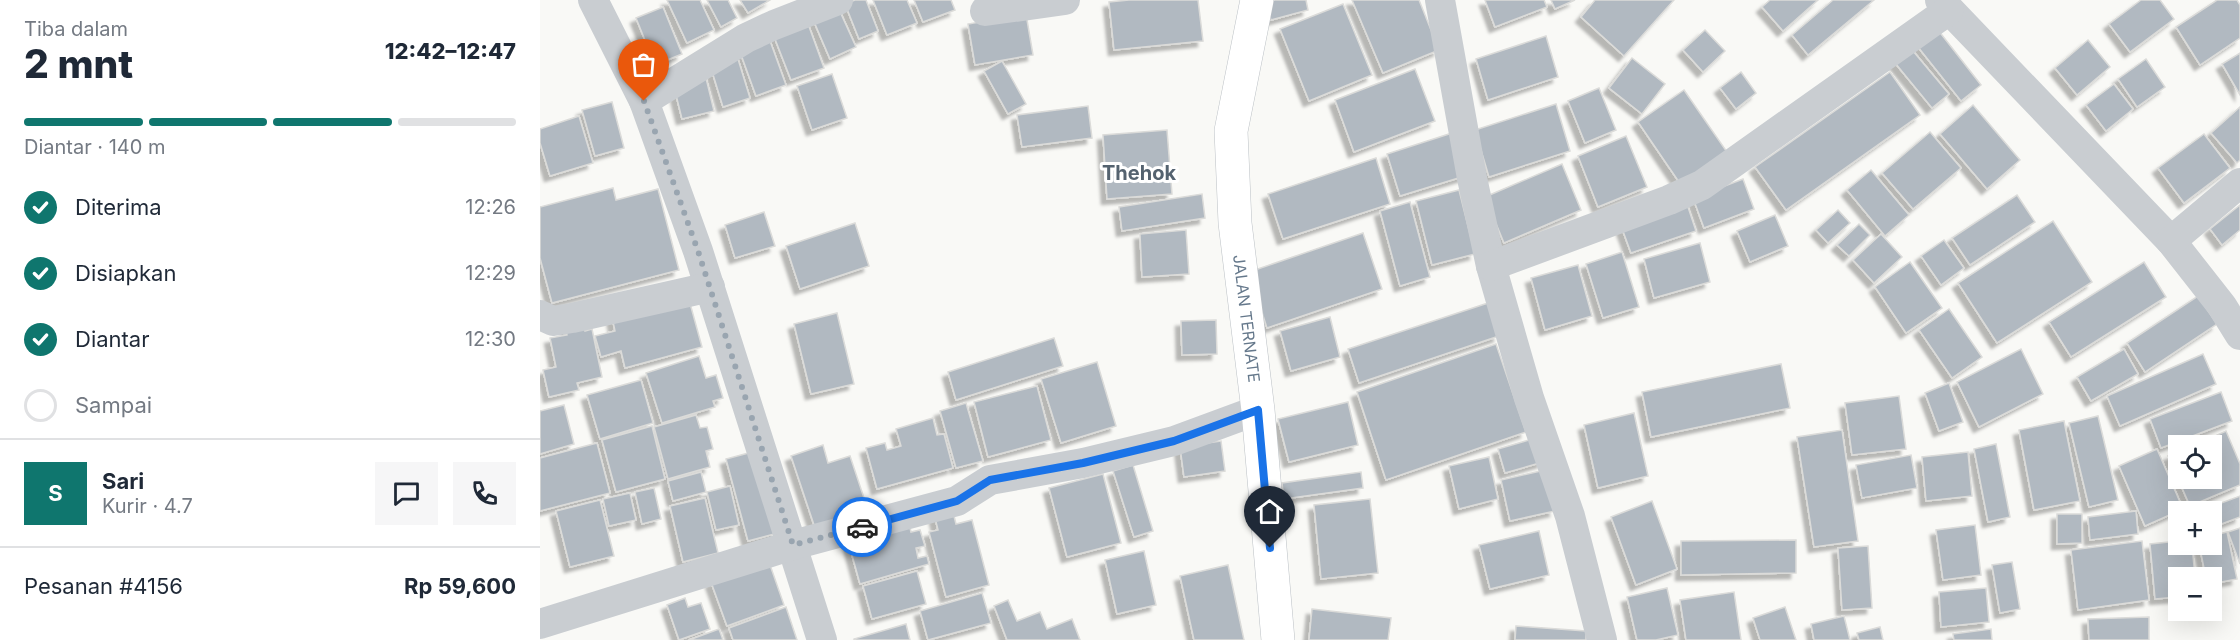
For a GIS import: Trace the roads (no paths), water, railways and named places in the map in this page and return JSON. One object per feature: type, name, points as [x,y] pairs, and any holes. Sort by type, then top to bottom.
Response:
[{"type":"street","points":[[593,0],[644,101],[710,287],[822,640]]},
{"type":"street","points":[[644,101],[746,38],[838,0]]},
{"type":"street","points":[[985,11],[1065,0]]},
{"type":"street","name":"JALAN TERNATE","points":[[1257,0],[1231,131],[1235,223],[1258,410],[1278,640]]},
{"type":"street","points":[[1440,0],[1472,178],[1491,266],[1529,398],[1570,516],[1602,640]]},
{"type":"street","points":[[1491,266],[1669,200],[1702,185],[1945,5],[2171,241],[2222,306],[2240,335]]},
{"type":"street","points":[[2171,241],[2240,183]]},
{"type":"street","points":[[540,315],[553,321],[572,318],[710,287]]},
{"type":"street","points":[[540,624],[793,545],[957,501],[990,480],[1083,463],[1174,441],[1258,410]]},
{"type":"district","name":"Thehok","points":[[1139,173]]}]
